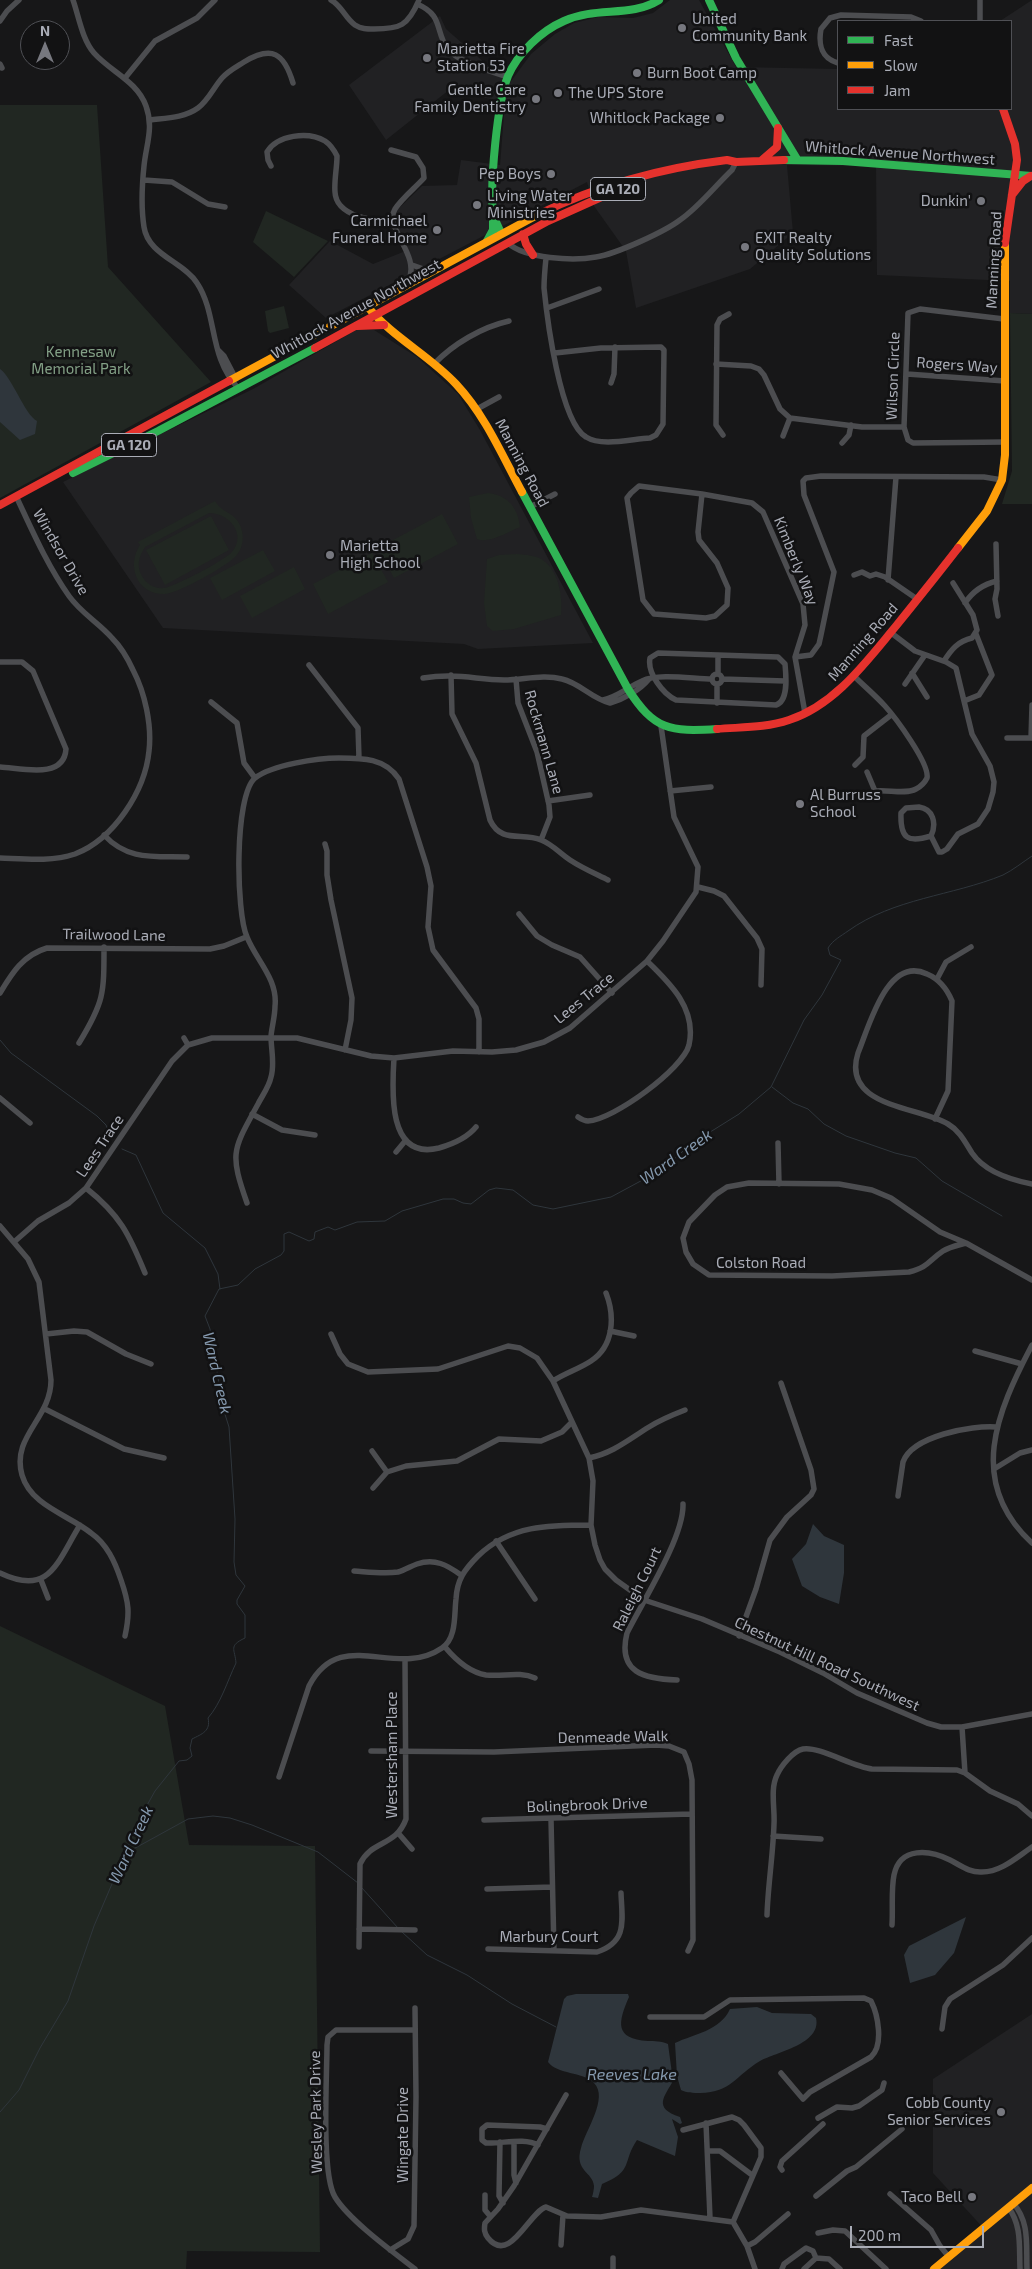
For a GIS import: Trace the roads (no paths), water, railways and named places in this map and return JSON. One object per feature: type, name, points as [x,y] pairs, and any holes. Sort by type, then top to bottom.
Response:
[{"type":"main road","points":[[486,242],[493,230],[500,107],[508,77],[528,48],[562,22],[590,12],[644,9],[659,0]]},
{"type":"main road","points":[[709,0],[736,58],[797,159]]},
{"type":"main road","name":"Manning Road","points":[[370,310],[385,326],[456,383],[477,410],[629,691],[644,712],[661,726],[681,730],[757,726],[786,721],[805,713],[832,696],[854,676],[987,511],[1002,480],[1005,442],[1004,318],[1006,233],[1015,175],[1016,150],[1003,110]]},
{"type":"main road","points":[[761,161],[778,147],[780,140],[778,128]]},
{"type":"main road","name":"Whitlock Avenue Northwest","points":[[0,504],[18,498],[158,431],[351,327],[370,310],[407,284],[578,196],[611,184],[692,164],[727,160],[736,162],[797,159],[996,175],[1032,176]]},
{"type":"main road","name":"Whitlock Avenue Northwest","points":[[0,510],[18,498],[233,379],[370,310],[386,308],[578,205],[615,190],[669,174],[736,162]]},
{"type":"main road","points":[[996,175],[1006,182],[1012,195],[1023,181],[1032,176]]},
{"type":"main road","points":[[493,212],[501,234]]},
{"type":"main road","points":[[523,234],[526,244],[533,255]]},
{"type":"main road","points":[[310,350],[337,328],[414,286],[428,273]]},
{"type":"main road","points":[[351,327],[385,326],[386,308]]},
{"type":"main road","points":[[934,2269],[1032,2188]]},
{"type":"street","points":[[0,21],[7,11],[19,0]]},
{"type":"street","points":[[73,0],[89,47],[99,58],[125,78],[143,99],[150,120],[150,136],[144,165],[145,232],[154,246],[187,271],[198,284],[205,300],[218,350],[224,356],[238,388]]},
{"type":"street","points":[[125,78],[155,41],[197,18],[215,0]]},
{"type":"street","points":[[331,0],[339,4],[351,22],[364,29],[398,28],[408,19],[418,2],[431,11],[438,22],[442,38],[453,54],[508,77]]},
{"type":"street","points":[[980,0],[980,20]]},
{"type":"street","points":[[837,63],[827,58],[821,47],[821,29],[830,18],[841,15],[902,17],[919,20]]},
{"type":"street","points":[[150,120],[180,116],[194,111],[204,102],[226,74],[261,53],[271,53],[283,60],[293,84]]},
{"type":"street","points":[[271,166],[267,152],[276,141],[293,137],[311,136],[326,141],[337,156],[335,192],[340,204],[358,217],[393,223]]},
{"type":"street","points":[[391,150],[416,157],[423,168],[424,178],[393,211],[393,223],[412,265],[407,284]]},
{"type":"street","points":[[501,234],[508,242],[533,255],[546,258],[595,258],[620,250],[670,226],[686,214],[732,170],[736,162]]},
{"type":"street","points":[[144,180],[172,182],[208,204],[225,207]]},
{"type":"street","points":[[546,258],[544,288],[554,353],[564,400],[578,430],[586,437],[598,441],[650,438],[656,435],[663,424],[664,350],[660,347],[615,347],[554,353]]},
{"type":"street","points":[[412,265],[428,273]]},
{"type":"street","points":[[548,308],[599,289]]},
{"type":"street","name":"Wilson Circle","points":[[1004,318],[920,309],[908,313],[904,428],[908,440],[913,443],[1005,442]]},
{"type":"street","points":[[723,435],[716,424],[717,325],[720,319],[728,314]]},
{"type":"street","points":[[434,364],[443,354],[456,346],[491,327],[509,321]]},
{"type":"street","points":[[610,383],[614,374],[615,347]]},
{"type":"street","points":[[716,364],[751,366],[759,369],[764,375],[780,409],[790,418],[851,425],[904,428]]},
{"type":"street","name":"Rogers Way","points":[[907,374],[1005,381]]},
{"type":"street","points":[[477,410],[499,397]]},
{"type":"street","points":[[783,436],[790,418]]},
{"type":"street","points":[[842,442],[849,435],[851,425]]},
{"type":"street","name":"Kimberly Way","points":[[702,494],[699,540],[717,562],[724,578],[728,597],[726,605],[715,616],[706,618],[654,614],[643,600],[627,498],[631,492],[639,486],[702,494],[752,503],[763,512],[803,604],[805,624],[794,657],[811,655],[819,644],[834,572],[804,495],[803,481],[806,478],[821,476],[896,477]]},
{"type":"street","points":[[888,580],[896,477],[984,477],[1002,480]]},
{"type":"street","points":[[530,507],[555,494]]},
{"type":"street","name":"Windsor Drive","points":[[0,858],[46,859],[66,856],[85,849],[104,835],[132,802],[147,761],[149,736],[146,710],[136,676],[112,637],[80,610],[69,596],[41,548],[18,498]]},
{"type":"street","points":[[996,544],[998,589],[994,599],[998,616]]},
{"type":"street","points":[[854,575],[862,572],[870,576],[881,576],[917,599]]},
{"type":"street","points":[[965,603],[983,586],[997,580]]},
{"type":"street","points":[[953,582],[976,621],[976,634],[992,675],[980,695],[964,701]]},
{"type":"street","points":[[890,632],[910,648],[944,661],[956,668],[972,734],[990,766],[994,782],[991,801],[978,824],[958,834],[945,851],[939,852],[931,836],[934,828],[933,818],[927,809],[906,808],[901,813],[901,824],[907,838],[917,840],[931,836]]},
{"type":"street","points":[[944,661],[951,650],[976,634]]},
{"type":"street","points":[[654,654],[780,658],[785,664],[784,698],[779,704],[717,703],[674,699],[664,692],[652,678],[649,663],[650,658],[654,654]]},
{"type":"street","points":[[905,684],[925,654]]},
{"type":"street","points":[[717,703],[717,684],[720,684],[718,655]]},
{"type":"street","points":[[794,657],[805,713]]},
{"type":"street","points":[[0,662],[18,661],[31,668],[65,742],[66,749],[62,762],[51,769],[0,767]]},
{"type":"street","points":[[309,665],[358,728],[359,758]]},
{"type":"street","points":[[912,673],[927,697]]},
{"type":"street","points":[[423,678],[451,675],[516,679],[546,677],[564,679],[610,703],[624,698],[629,691],[644,685],[652,678],[712,679],[720,677],[785,681]]},
{"type":"street","points":[[451,675],[452,714],[476,763],[491,823],[508,837],[541,840],[569,859],[608,880]]},
{"type":"street","points":[[854,676],[885,706],[912,744],[926,770],[927,777],[916,790],[902,792],[888,789],[874,793],[867,772]]},
{"type":"street","name":"Rockmann Lane","points":[[516,679],[518,703],[537,752],[548,801],[550,817],[541,840]]},
{"type":"street","points":[[712,679],[717,684]]},
{"type":"street","points":[[211,702],[237,723],[244,763],[255,778]]},
{"type":"street","points":[[1007,738],[1032,738],[1032,705]]},
{"type":"street","points":[[855,765],[863,757],[864,736],[891,715]]},
{"type":"street","points":[[661,726],[676,823],[696,862],[699,873],[698,888],[714,891],[724,896],[757,938],[762,949],[761,985]]},
{"type":"street","points":[[247,1203],[239,1180],[235,1153],[242,1130],[270,1081],[274,1069],[271,1037],[276,1004],[275,993],[268,973],[246,936],[239,899],[241,816],[245,795],[255,778],[288,765],[334,758],[369,759],[384,764],[394,771],[399,779],[427,866],[431,886],[428,926],[432,950],[476,1008],[479,1019],[479,1052]]},
{"type":"street","points":[[670,791],[711,787]]},
{"type":"street","points":[[548,801],[590,794]]},
{"type":"street","points":[[104,835],[117,848],[131,854],[187,857]]},
{"type":"street","points":[[324,844],[327,851],[327,875],[352,998],[352,1020],[345,1050]]},
{"type":"street","name":"Lees Trace","points":[[14,1242],[38,1221],[69,1203],[86,1188],[172,1061],[188,1045],[212,1038],[271,1037],[306,1040],[345,1050],[394,1058],[452,1051],[507,1052],[544,1042],[570,1028],[647,961],[690,903],[698,888]]},
{"type":"street","points":[[519,914],[538,936],[552,945],[580,957],[612,993]]},
{"type":"street","name":"Trailwood Lane","points":[[0,993],[22,961],[42,949],[58,946],[215,949],[246,936]]},
{"type":"street","points":[[79,1042],[95,1016],[102,1000],[104,947]]},
{"type":"street","points":[[937,980],[946,962],[971,947]]},
{"type":"street","points":[[578,1117],[590,1121],[622,1108],[671,1070],[679,1062],[689,1045],[688,1016],[685,1007],[671,984],[647,961]]},
{"type":"street","points":[[935,1119],[948,1091],[952,1001],[949,993],[937,980],[920,971],[906,972],[894,978],[885,988],[856,1060],[861,1084],[874,1098],[948,1124],[959,1133],[979,1161],[990,1170],[1013,1180],[1032,1184]]},
{"type":"street","points":[[0,979],[6,983]]},
{"type":"street","points":[[184,1038],[188,1045]]},
{"type":"street","points":[[394,1058],[392,1089],[394,1110],[397,1124],[406,1140],[421,1148],[434,1149],[465,1138],[476,1127]]},
{"type":"street","points":[[0,1098],[30,1123]]},
{"type":"street","points":[[252,1114],[282,1130],[315,1135]]},
{"type":"street","points":[[396,1152],[406,1140]]},
{"type":"street","points":[[778,1142],[778,1184]]},
{"type":"street","name":"Colston Road","points":[[966,1243],[944,1250],[922,1269],[876,1275],[734,1277],[709,1275],[693,1264],[686,1252],[683,1238],[689,1222],[701,1208],[727,1187],[749,1183],[822,1182],[872,1190],[890,1198],[940,1232],[966,1243],[1032,1280]]},
{"type":"street","points":[[86,1188],[104,1203],[124,1226],[145,1273]]},
{"type":"street","points":[[0,1226],[31,1264],[39,1282],[51,1385],[45,1409],[23,1445],[20,1456],[22,1475],[28,1487],[37,1498],[92,1533],[103,1545],[117,1568],[130,1609],[125,1636]]},
{"type":"street","points":[[553,1381],[595,1358],[608,1342],[612,1311],[606,1293]]},
{"type":"street","points":[[46,1334],[74,1330],[87,1332],[126,1354],[150,1364]]},
{"type":"street","points":[[610,1331],[634,1336]]},
{"type":"street","name":"Chestnut Hill Road Southwest","points":[[331,1334],[340,1354],[348,1364],[368,1372],[438,1369],[508,1346],[520,1348],[537,1358],[553,1381],[589,1458],[593,1481],[591,1525],[594,1545],[605,1569],[644,1600],[702,1619],[804,1663],[857,1693],[883,1703],[912,1718],[941,1726],[962,1727],[1032,1714]]},
{"type":"street","points":[[1032,1345],[1001,1411],[996,1427],[994,1469],[997,1492],[1001,1502],[1032,1544]]},
{"type":"street","points":[[975,1351],[1022,1364]]},
{"type":"street","points":[[739,1636],[756,1589],[770,1540],[787,1517],[811,1495],[814,1489],[811,1470],[782,1383]]},
{"type":"street","points":[[45,1409],[124,1449],[164,1458]]},
{"type":"street","points":[[589,1458],[604,1455],[618,1449],[649,1427],[685,1410]]},
{"type":"street","points":[[373,1488],[387,1472],[406,1466],[457,1461],[499,1439],[540,1440],[562,1432],[571,1423]]},
{"type":"street","points":[[898,1496],[904,1456],[914,1446],[961,1430],[981,1426],[996,1427]]},
{"type":"street","points":[[994,1469],[1020,1453],[1032,1450]]},
{"type":"street","points":[[372,1451],[387,1472]]},
{"type":"street","name":"Raleigh Court","points":[[677,1680],[649,1678],[639,1674],[632,1667],[624,1644],[627,1633],[677,1535],[684,1514],[683,1504]]},
{"type":"street","points":[[0,1573],[20,1581],[31,1582],[41,1580],[52,1570],[80,1525]]},
{"type":"street","points":[[279,1778],[309,1686],[316,1673],[327,1662],[340,1657],[361,1656],[405,1660],[426,1656],[445,1646],[454,1626],[456,1599],[461,1575],[472,1562],[496,1541],[515,1532],[534,1527],[591,1525]]},
{"type":"street","points":[[496,1541],[535,1599]]},
{"type":"street","points":[[354,1571],[374,1573],[400,1571],[416,1564],[437,1562],[446,1565],[461,1575]]},
{"type":"street","points":[[41,1580],[48,1598]]},
{"type":"street","points":[[445,1646],[457,1661],[485,1675],[524,1674],[536,1678]]},
{"type":"street","name":"Westersham Place","points":[[359,1947],[360,1864],[370,1850],[399,1834],[406,1819],[404,1751],[405,1660]]},
{"type":"street","points":[[962,1727],[966,1773]]},
{"type":"street","name":"Denmeade Walk","points":[[370,1751],[494,1752],[669,1746],[684,1752],[689,1764],[692,1780],[692,1940],[688,1951]]},
{"type":"street","points":[[767,1915],[773,1836],[774,1783],[777,1774],[795,1752],[804,1748],[815,1749],[859,1768],[956,1770],[966,1773],[990,1791],[1018,1804],[1032,1816]]},
{"type":"street","name":"Bolingbrook Drive","points":[[484,1820],[691,1814]]},
{"type":"street","points":[[551,1819],[554,1951]]},
{"type":"street","points":[[399,1834],[412,1849]]},
{"type":"street","points":[[773,1836],[821,1839]]},
{"type":"street","points":[[892,1925],[894,1875],[897,1866],[907,1857],[924,1851],[935,1853],[980,1873],[1000,1869],[1032,1846]]},
{"type":"street","points":[[487,1889],[552,1887]]},
{"type":"street","name":"Marbury Court","points":[[488,1949],[597,1952],[614,1945],[620,1935],[621,1893]]},
{"type":"street","points":[[359,1929],[415,1930]]},
{"type":"street","points":[[942,2029],[945,2007],[950,1999],[1003,1965],[1032,1938]]},
{"type":"street","points":[[650,2017],[704,2017],[730,2000],[864,1998],[870,2000],[878,2033],[876,2052],[866,2061],[810,2092],[803,2098],[781,2073]]},
{"type":"street","name":"Wingate Drive","points":[[390,2250],[408,2239],[414,2226],[415,2008]]},
{"type":"street","name":"Wesley Park Drive","points":[[415,2030],[336,2030],[328,2037],[327,2045],[329,2186],[342,2207],[390,2250],[415,2269]]},
{"type":"street","points":[[818,2118],[837,2107],[852,2108],[859,2106],[882,2090],[884,2083]]},
{"type":"street","points":[[566,2095],[516,2183],[503,2203],[485,2223],[485,2234],[491,2242],[500,2245],[516,2238],[541,2208],[552,2207],[563,2215],[601,2217],[636,2210],[733,2222],[747,2246],[755,2269]]},
{"type":"street","points":[[683,2130],[732,2117],[744,2125],[762,2148],[761,2157],[733,2222]]},
{"type":"street","points":[[706,2123],[710,2218]]},
{"type":"street","points":[[782,2170],[780,2167],[782,2161],[823,2124]]},
{"type":"street","points":[[538,2145],[533,2143],[483,2142],[483,2127],[487,2125],[540,2127],[547,2129]]},
{"type":"street","points":[[816,2196],[847,2171],[856,2167],[902,2129]]},
{"type":"street","points":[[500,2142],[499,2196],[503,2203]]},
{"type":"street","points":[[514,2142],[514,2175],[516,2183]]},
{"type":"street","points":[[708,2151],[720,2151],[752,2175]]},
{"type":"street","points":[[890,2194],[931,2230],[949,2257]]},
{"type":"street","points":[[485,2195],[485,2210],[490,2216]]},
{"type":"street","points":[[1011,2205],[1019,2232],[1020,2269]]},
{"type":"street","points":[[1011,2205],[1021,2213],[1024,2222],[1027,2269]]},
{"type":"street","points":[[747,2246],[756,2242],[788,2214]]},
{"type":"street","points":[[561,2245],[563,2215]]},
{"type":"street","points":[[818,2233],[845,2230],[886,2269]]},
{"type":"street","points":[[782,2269],[784,2264],[806,2248],[814,2251],[816,2258]]},
{"type":"street","points":[[613,2258],[613,2269]]},
{"type":"street","points":[[804,2269],[816,2258],[829,2259],[840,2269]]},
{"type":"water","points":[[0,369],[5,373],[32,417],[37,421],[35,434],[20,440],[0,422]]},
{"type":"water","points":[[813,1524],[824,1536],[844,1545],[844,1573],[839,1604],[820,1597],[802,1586],[792,1559],[806,1544]]},
{"type":"water","points":[[966,1917],[954,1953],[935,1975],[910,1983],[904,1955],[909,1946]]},
{"type":"water","name":"Reeves Lake","points":[[576,1994],[628,1994],[629,1997],[621,2021],[624,2033],[637,2040],[658,2041],[668,2044],[673,2081],[664,2097],[663,2106],[666,2110],[680,2117],[682,2123],[680,2124],[672,2119],[678,2137],[675,2156],[637,2140],[623,2170],[619,2175],[602,2184],[598,2198],[592,2197],[593,2181],[582,2166],[580,2156],[583,2141],[598,2106],[598,2089],[589,2079],[558,2069],[548,2062],[564,1999],[567,1996]]},
{"type":"water","points":[[757,2007],[772,2013],[811,2014],[816,2018],[816,2027],[805,2041],[760,2061],[733,2082],[719,2090],[700,2093],[681,2090],[677,2076],[675,2043],[713,2027],[726,2016],[730,2009]]},
{"type":"waterway","name":"Ward Creek","points":[[0,2112],[19,2090],[40,2048],[68,2001],[94,1926],[141,1816],[155,1791],[179,1761],[187,1760],[192,1756],[190,1748],[192,1739],[207,1729],[208,1718],[220,1699],[236,1663],[234,1646],[245,1638],[245,1615],[237,1604],[237,1600],[245,1586],[236,1575],[234,1562],[235,1519],[229,1427],[223,1408],[210,1329],[205,1316],[219,1289],[238,1285],[255,1269],[281,1255],[284,1251],[284,1234],[289,1232],[309,1241],[314,1239],[315,1232],[328,1227],[335,1230],[357,1222],[385,1221],[402,1211],[443,1199],[454,1199],[471,1204],[489,1190],[496,1188],[513,1190],[533,1205],[553,1209],[611,1197],[663,1169],[691,1144],[739,1114],[771,1087],[804,1020],[822,995],[841,960],[830,955],[828,948],[835,940],[884,911],[1003,875],[1032,856]]},
{"type":"waterway","points":[[0,1040],[11,1053],[97,1116],[106,1125],[111,1138]]},
{"type":"waterway","points":[[772,1087],[793,1103],[808,1109],[824,1124],[846,1136],[895,1153],[916,1158],[942,1181],[1002,1216]]},
{"type":"waterway","points":[[122,1149],[136,1155],[163,1213],[205,1248],[218,1274],[220,1289]]},
{"type":"waterway","points":[[128,1852],[188,1819],[213,1816],[230,1818],[318,1852],[358,1883]]},
{"type":"waterway","points":[[362,1888],[398,1928]]},
{"type":"waterway","points":[[402,1932],[427,1955],[467,1975],[512,2004],[556,2027]]},
{"type":"place","name":"United Community Bank","points":[[682,28]]},
{"type":"place","name":"Marietta Fire Station 53","points":[[427,58]]},
{"type":"place","name":"Burn Boot Camp","points":[[637,73]]},
{"type":"place","name":"The UPS Store","points":[[558,93]]},
{"type":"place","name":"Gentle Care Family Dentistry","points":[[536,99]]},
{"type":"place","name":"Whitlock Package","points":[[720,118]]},
{"type":"place","name":"Pep Boys","points":[[551,174]]},
{"type":"place","name":"Dunkin'","points":[[981,201]]},
{"type":"place","name":"Living Water Ministries","points":[[477,205]]},
{"type":"place","name":"Carmichael Funeral Home","points":[[437,230]]},
{"type":"place","name":"EXIT Realty Quality Solutions","points":[[745,247]]},
{"type":"place","name":"Marietta High School","points":[[330,555]]},
{"type":"place","name":"Al Burruss School","points":[[800,804]]},
{"type":"place","name":"Cobb County Senior Services","points":[[1001,2112]]},
{"type":"place","name":"Taco Bell","points":[[972,2197]]},
{"type":"park label","name":"Kennesaw Memorial Park","points":[[81,360]]}]
